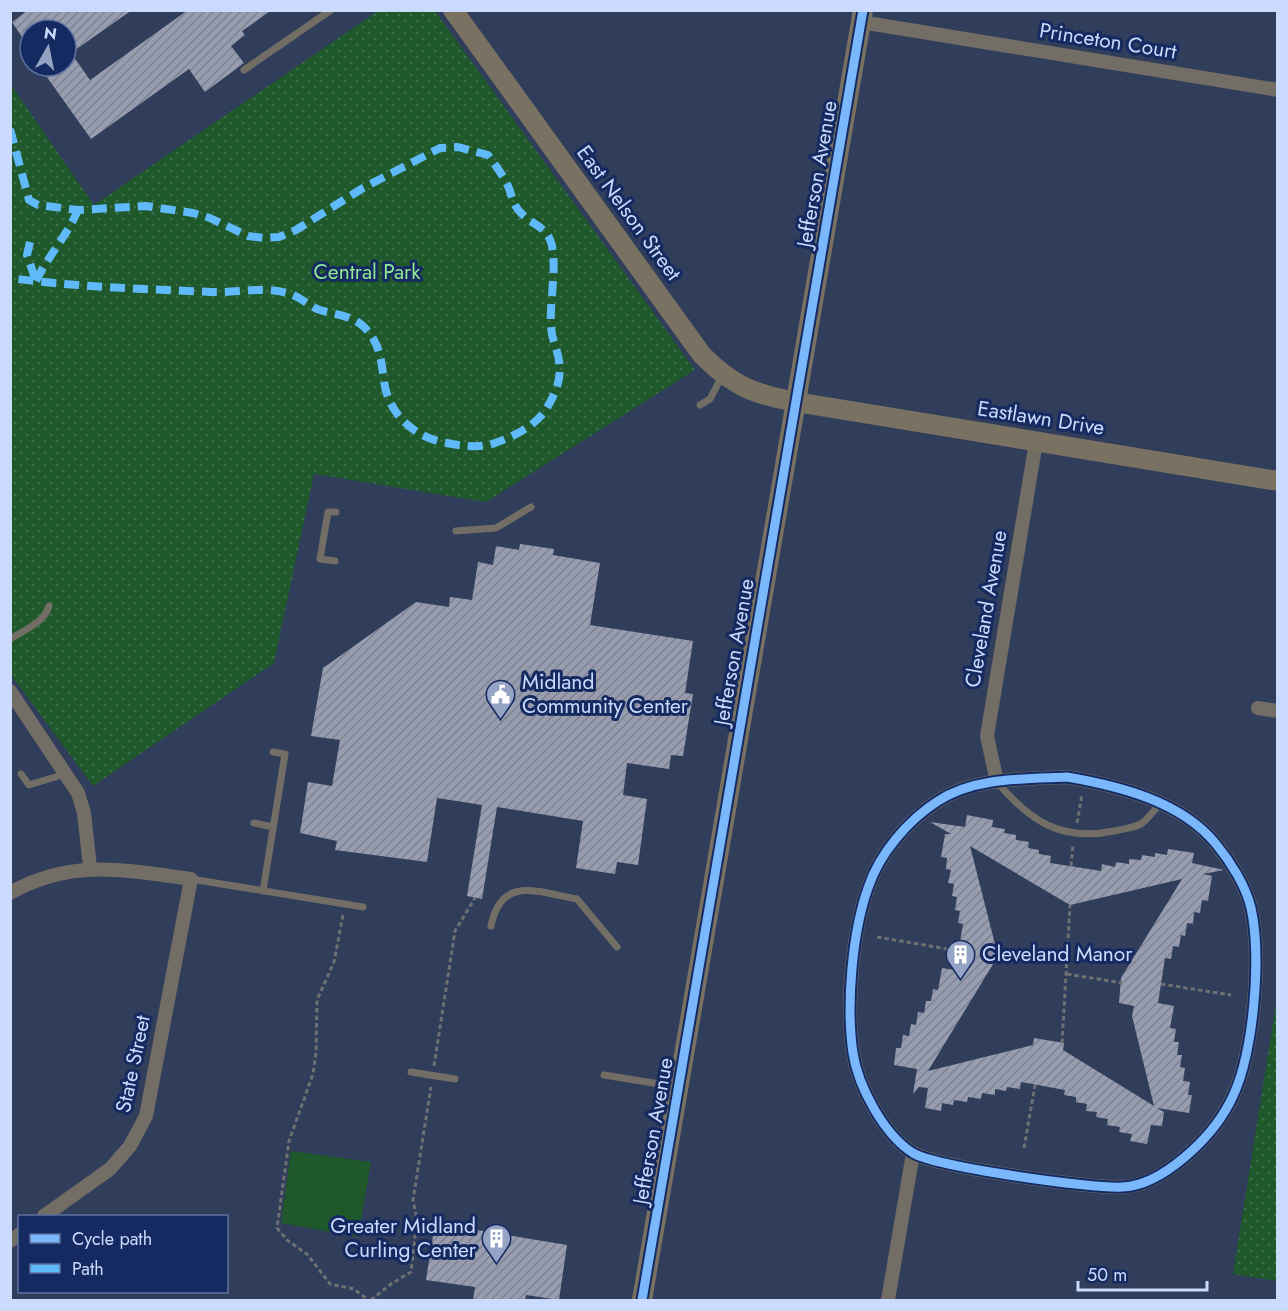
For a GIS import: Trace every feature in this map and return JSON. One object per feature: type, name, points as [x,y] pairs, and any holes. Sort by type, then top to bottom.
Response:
[{"type":"street","name":"East Nelson Street","points":[[453,10],[695,345],[722,376],[750,392],[796,402]]},
{"type":"street","name":"Princeton Court","points":[[862,16],[1278,90]]},
{"type":"street","name":"Jefferson Avenue","points":[[642,1300],[862,16]]},
{"type":"street","name":"Eastlawn Drive","points":[[796,402],[1278,481]]},
{"type":"street","name":"Cleveland Avenue","points":[[997,782],[987,736],[1036,442]]},
{"type":"street","points":[[10,691],[78,792],[84,813],[90,867]]},
{"type":"street","points":[[1258,708],[1278,711]]},
{"type":"street","points":[[1067,777],[1100,783],[1160,804],[1191,820],[1216,844],[1236,874],[1250,905],[1255,942],[1252,1009],[1247,1050],[1229,1104],[1190,1154],[1156,1179],[1126,1187],[1095,1186],[943,1163],[913,1153],[883,1123],[863,1088],[853,1053],[851,1000],[857,934],[868,886],[888,850],[911,822],[939,800],[975,785],[1067,777]]},
{"type":"street","points":[[10,893],[70,870],[90,867],[191,879]]},
{"type":"street","name":"State Street","points":[[45,1215],[110,1169],[130,1146],[146,1116],[191,879]]},
{"type":"street","points":[[888,1300],[913,1153]]},
{"type":"lane","points":[[244,70],[331,10]]},
{"type":"lane","points":[[700,405],[710,399],[722,376]]},
{"type":"lane","points":[[456,531],[496,528],[531,507]]},
{"type":"lane","points":[[336,512],[328,512],[320,559],[336,561]]},
{"type":"lane","points":[[10,639],[41,619],[47,613],[49,606]]},
{"type":"lane","points":[[263,891],[285,754],[273,752]]},
{"type":"lane","points":[[21,774],[29,785],[68,774]]},
{"type":"lane","points":[[997,782],[1015,803],[1038,821],[1069,834],[1093,836],[1126,829],[1141,824],[1160,804]]},
{"type":"lane","points":[[254,823],[273,827]]},
{"type":"lane","points":[[191,879],[363,907]]},
{"type":"lane","points":[[491,926],[494,909],[509,893],[537,892],[577,899],[617,946]]},
{"type":"lane","points":[[411,1072],[455,1079]]},
{"type":"lane","points":[[603,1075],[678,1087]]},
{"type":"path","points":[[1077,824],[1082,792]]},
{"type":"path","points":[[1071,866],[1074,843]]},
{"type":"path","points":[[345,904],[334,962],[316,1000],[316,1053],[313,1074],[289,1141],[277,1228],[286,1240],[307,1254],[323,1278],[330,1284],[354,1289],[369,1300],[411,1272],[417,1220],[413,1200],[455,931],[475,898]]},
{"type":"path","points":[[1062,1043],[1070,905]]},
{"type":"path","points":[[877,937],[958,951]]},
{"type":"path","points":[[998,956],[1067,959]]},
{"type":"path","points":[[1066,974],[1122,982]]},
{"type":"path","points":[[1161,984],[1232,995]]},
{"type":"path","points":[[1024,1148],[1035,1085]]},
{"type":"green space","name":"Central Park","points":[[378,11],[435,11],[695,370],[486,502],[314,474],[274,663],[93,786],[11,675],[11,85],[94,205]]},
{"type":"green space","points":[[1277,998],[1277,1281],[1233,1274]]},
{"type":"green space","points":[[291,1151],[371,1162],[358,1237],[281,1223]]},
{"type":"building","points":[[28,10],[132,10],[78,48],[78,18],[18,18],[18,31],[12,22]]},
{"type":"building","points":[[188,10],[272,10],[242,31],[245,35],[231,46],[244,63],[205,92],[189,69],[91,139],[48,78],[78,78],[78,63],[90,80]]},
{"type":"building","name":"Midland Community Center","points":[[520,544],[554,549],[553,555],[600,563],[590,625],[693,641],[685,693],[693,694],[683,756],[671,755],[669,769],[627,763],[623,795],[647,799],[638,865],[617,862],[615,874],[576,868],[583,821],[497,807],[482,899],[467,896],[482,805],[437,798],[427,862],[335,850],[337,841],[300,833],[308,782],[332,786],[340,740],[311,736],[323,668],[416,602],[449,607],[450,597],[472,600],[478,562],[493,565],[496,546],[519,550]]},
{"type":"building","name":"Cleveland Manor","points":[[967,815],[993,820],[992,827],[1005,829],[1004,833],[1016,835],[1016,840],[1029,842],[1028,848],[1039,850],[1039,854],[1051,856],[1050,863],[1101,871],[1102,864],[1115,867],[1116,862],[1129,864],[1129,859],[1141,860],[1142,855],[1155,857],[1155,853],[1167,855],[1168,849],[1194,853],[1192,863],[1224,870],[1203,874],[1212,876],[1208,901],[1202,900],[1200,913],[1194,912],[1193,924],[1187,923],[1185,936],[1181,935],[1179,947],[1173,946],[1171,959],[1165,958],[1158,1003],[1174,1006],[1170,1028],[1176,1029],[1174,1042],[1179,1042],[1177,1055],[1182,1055],[1180,1067],[1185,1068],[1183,1081],[1190,1082],[1188,1095],[1192,1095],[1189,1113],[1157,1108],[1164,1112],[1162,1126],[1151,1125],[1147,1144],[1130,1141],[1132,1134],[1119,1132],[1120,1127],[1107,1125],[1108,1119],[1096,1117],[1097,1112],[1086,1111],[1087,1104],[1076,1102],[1076,1097],[1064,1095],[1065,1090],[1021,1082],[1020,1089],[1007,1087],[1006,1091],[995,1089],[995,1095],[982,1093],[981,1099],[968,1097],[967,1102],[954,1100],[953,1105],[942,1103],[941,1111],[925,1108],[928,1088],[919,1087],[913,1094],[917,1069],[894,1065],[896,1048],[901,1048],[903,1035],[909,1036],[911,1024],[916,1025],[918,1012],[924,1013],[926,1001],[931,1001],[933,989],[938,990],[942,968],[955,970],[963,924],[958,923],[960,911],[955,910],[957,897],[952,896],[954,884],[948,883],[951,870],[946,869],[947,858],[941,857],[945,834],[951,834],[930,822],[965,827]],"holes":[[[970,846],[1070,905],[1182,879],[1121,978],[1119,1003],[1134,1006],[1132,1016],[1154,1106],[1063,1050],[1064,1043],[1034,1038],[1033,1045],[928,1071],[998,956]]]},
{"type":"building","name":"Greater Midland Curling Center","points":[[435,1223],[567,1245],[559,1300],[526,1295],[525,1300],[473,1300],[475,1287],[426,1280]]},
{"type":"marked path","points":[[10,129],[29,200],[38,205],[78,210],[146,206],[193,213],[210,218],[248,236],[264,238],[279,237],[296,230],[363,188],[440,148],[458,147],[488,155],[506,182],[519,211],[544,231],[552,246],[554,271],[551,321],[560,374],[548,406],[531,425],[492,444],[464,446],[424,436],[397,414],[387,393],[377,345],[364,327],[348,317],[317,309],[293,295],[273,290],[212,292],[136,289],[10,278]]},
{"type":"marked path","points":[[36,281],[78,210]]},
{"type":"marked path","points":[[30,242],[27,255],[36,281]]},
{"type":"cycle path","points":[[642,1300],[863,10]]},
{"type":"cycle path","points":[[1067,777],[1107,785],[1148,798],[1167,806],[1202,829],[1232,866],[1241,883],[1249,900],[1254,929],[1256,953],[1254,1008],[1245,1061],[1238,1085],[1229,1104],[1210,1131],[1184,1158],[1154,1178],[1123,1187],[1015,1176],[928,1159],[913,1153],[892,1134],[874,1109],[860,1080],[853,1053],[850,992],[854,948],[862,906],[879,863],[896,839],[916,818],[938,801],[968,787],[1017,779],[1067,777]]},
{"type":"place","name":"Midland Community Center","points":[[501,720]]},
{"type":"place","name":"Cleveland Manor","points":[[961,980]]},
{"type":"place","name":"Greater Midland Curling Center","points":[[497,1264]]}]
